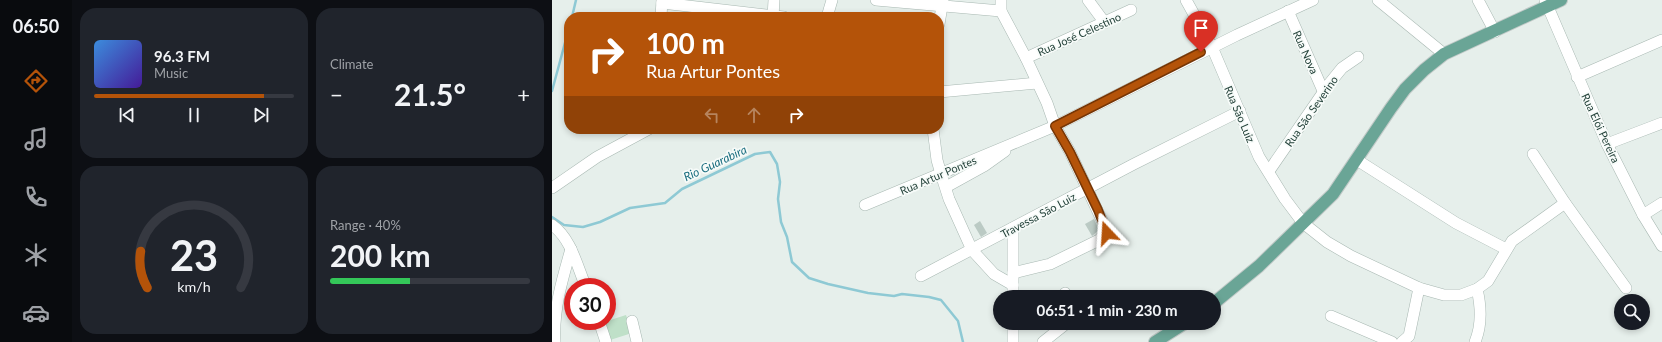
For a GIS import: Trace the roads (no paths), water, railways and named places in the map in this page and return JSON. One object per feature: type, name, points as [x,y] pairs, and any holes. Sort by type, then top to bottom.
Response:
[{"type":"main road","points":[[1221,297],[1259,266],[1333,194],[1405,89],[1424,70],[1444,54],[1495,32],[1547,3],[1561,0]]},
{"type":"main road","points":[[1155,342],[1174,330]]},
{"type":"street","points":[[774,0],[776,12]]},
{"type":"street","points":[[828,12],[832,0]]},
{"type":"street","points":[[876,0],[1001,5],[1047,103],[1055,126],[1088,188],[1107,231],[1106,234],[1078,252],[1050,264],[1013,273]]},
{"type":"street","points":[[1088,0],[1105,22]]},
{"type":"street","name":"Rua São Luiz","points":[[1186,0],[1212,47],[1259,157],[1285,199],[1303,223],[1327,242],[1351,256],[1419,288],[1444,295],[1461,295],[1477,289]]},
{"type":"street","name":"Rua Artur Pontes","points":[[865,205],[1055,126],[1212,47],[1313,0]]},
{"type":"street","points":[[1378,0],[1444,54]]},
{"type":"street","points":[[1478,0],[1495,32]]},
{"type":"street","points":[[661,12],[662,2],[739,12]]},
{"type":"street","name":"Rua Elói Pereira","points":[[1547,3],[1577,77],[1608,144],[1643,215],[1662,246]]},
{"type":"street","name":"Rua José Celestino","points":[[1026,58],[1131,10]]},
{"type":"street","name":"Rua Nova","points":[[1288,11],[1324,93]]},
{"type":"street","points":[[1577,77],[1662,40]]},
{"type":"street","name":"Rua São Severino","points":[[1269,171],[1342,68],[1358,56]]},
{"type":"street","points":[[944,92],[1037,83]]},
{"type":"street","name":"Travessa São Luiz","points":[[921,276],[1088,188],[1240,111]]},
{"type":"street","points":[[1608,144],[1662,123]]},
{"type":"street","points":[[553,187],[597,157],[639,134]]},
{"type":"street","points":[[934,134],[937,160],[941,174],[972,250],[994,274],[1013,285]]},
{"type":"street","name":"Rua Artur Pontes","points":[[946,187],[984,166],[1011,145]]},
{"type":"street","points":[[1533,154],[1565,203],[1626,288]]},
{"type":"street","points":[[1357,160],[1456,223],[1506,249]]},
{"type":"street","points":[[1475,342],[1479,332],[1480,318],[1480,303],[1477,289],[1488,281],[1506,249],[1523,232],[1565,203]]},
{"type":"street","points":[[1643,215],[1662,203]]},
{"type":"street","points":[[552,225],[559,230],[571,249],[582,278]]},
{"type":"street","points":[[1013,228],[1013,290]]},
{"type":"street","points":[[555,342],[560,287],[571,249]]},
{"type":"street","points":[[1402,342],[1409,336],[1419,288]]},
{"type":"street","points":[[1332,316],[1392,342]]},
{"type":"street","points":[[632,321],[636,342]]},
{"type":"street","points":[[602,330],[606,342]]},
{"type":"street","points":[[1012,330],[1013,342]]},
{"type":"street","points":[[1043,342],[1052,330]]},
{"type":"waterway","name":"Rio Guarabira","points":[[573,12],[576,0]]},
{"type":"waterway","name":"Rio Guarabira","points":[[552,91],[564,47]]},
{"type":"waterway","name":"Rio Guarabira","points":[[552,217],[564,225],[583,227],[600,222],[630,208],[665,203],[682,189],[755,154],[770,152],[777,164],[780,182],[778,199],[781,222],[787,237],[792,262],[809,278],[828,284],[868,293],[894,296],[902,294],[941,300],[958,321],[963,342]]}]
